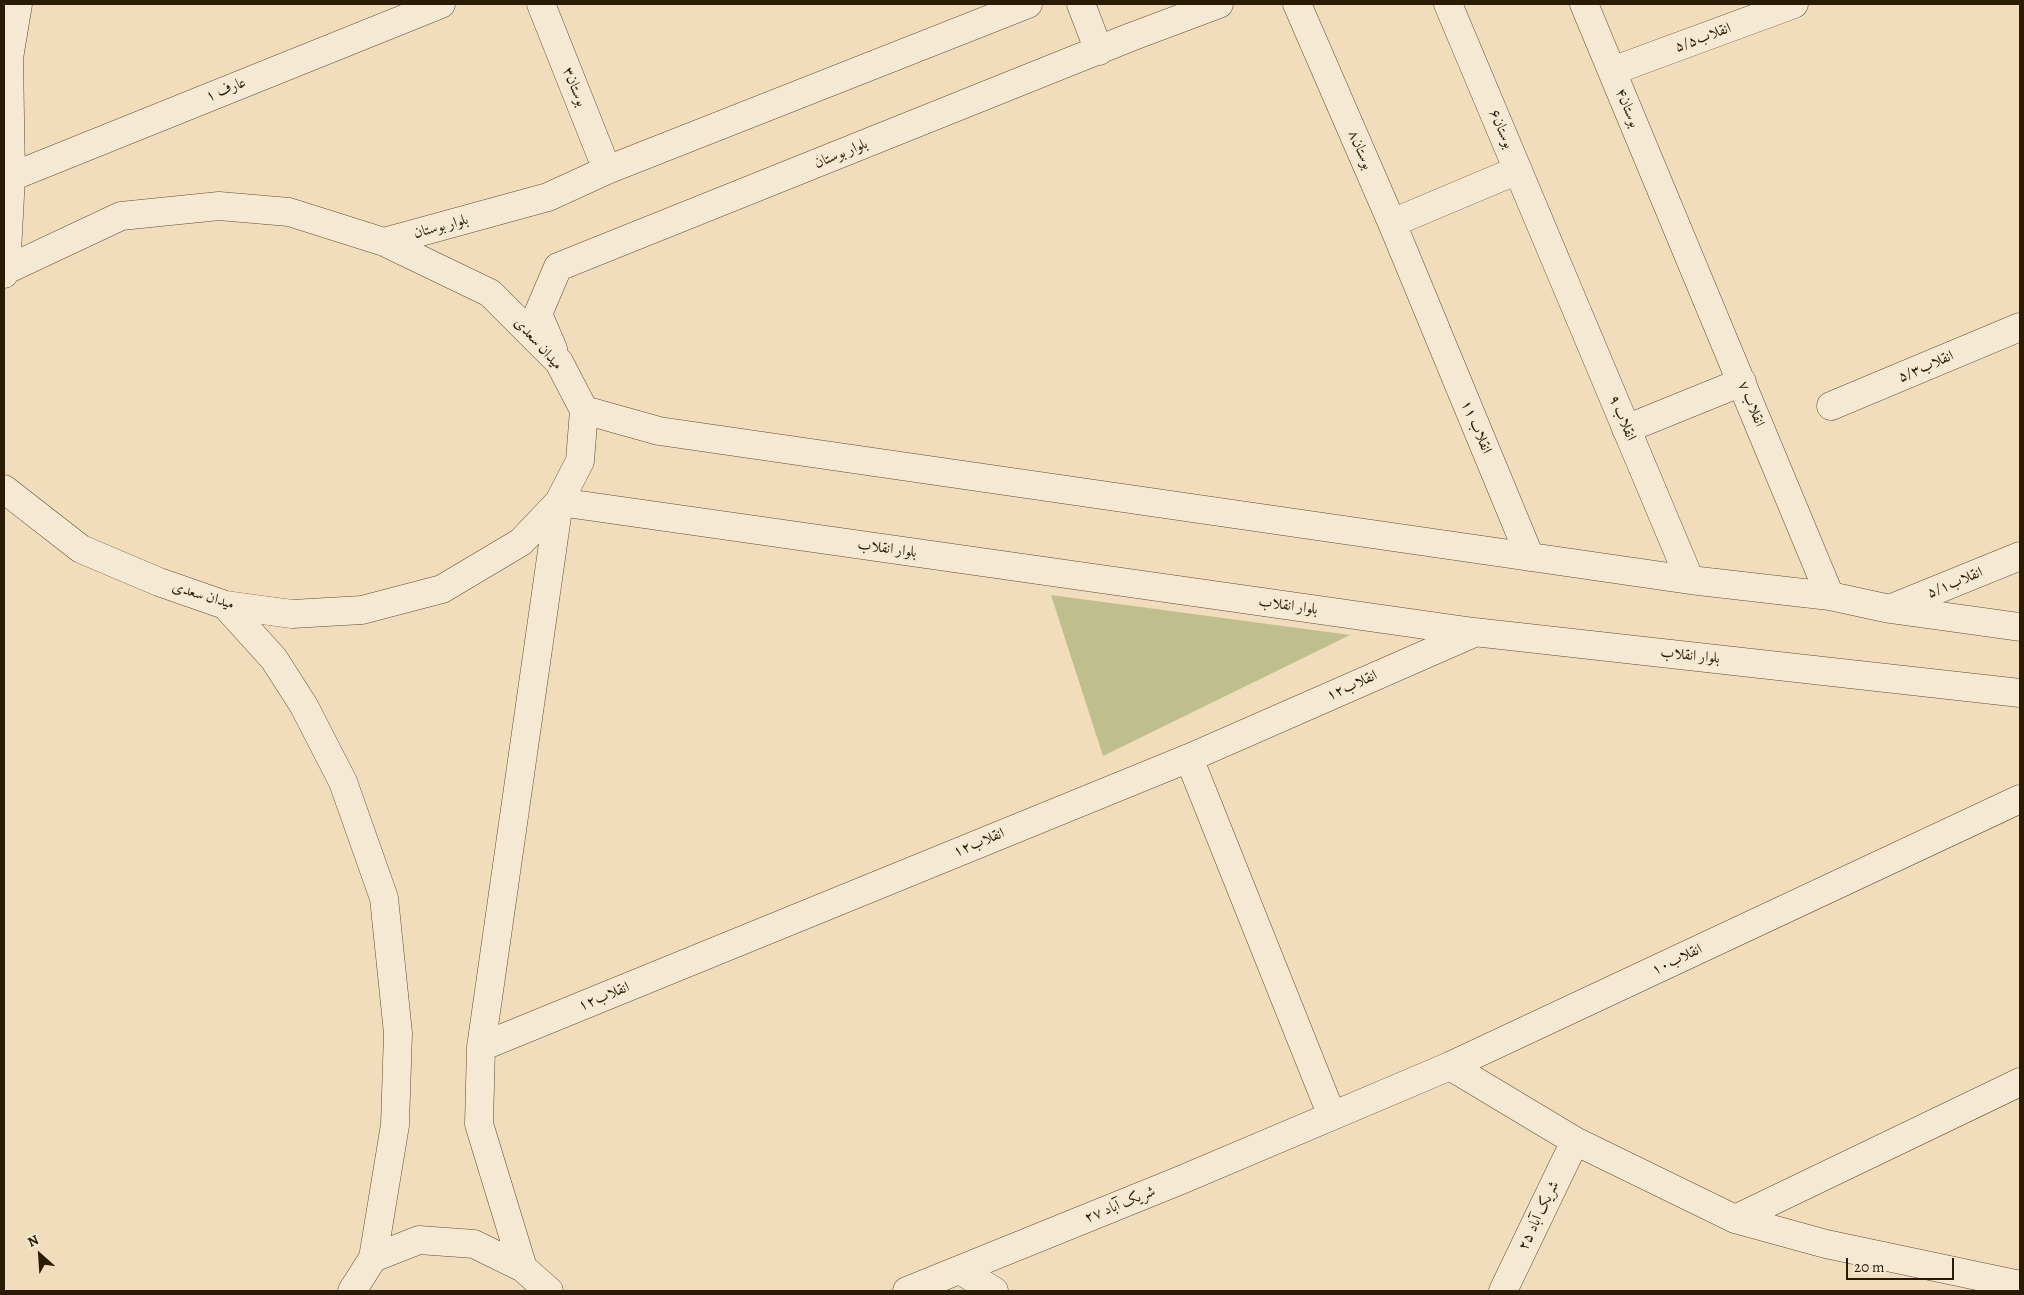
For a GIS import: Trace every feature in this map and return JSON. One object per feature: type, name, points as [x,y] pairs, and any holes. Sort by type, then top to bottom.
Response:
[{"type":"street","points":[[4,271],[12,177],[6,57],[18,4]]},
{"type":"street","name":"عارف ۱","points":[[12,177],[441,4]]},
{"type":"street","name":"بوستان۳","points":[[541,4],[607,170]]},
{"type":"street","name":"بلوار بوستان","points":[[384,242],[548,197],[607,170],[1028,4]]},
{"type":"street","points":[[1081,4],[1099,51]]},
{"type":"street","name":"بلوار بوستان","points":[[558,362],[538,314],[558,267],[1131,37],[1219,4]]},
{"type":"street","name":"بوستان۸","points":[[1297,4],[1423,297]]},
{"type":"street","name":"بوستان۶","points":[[1448,4],[1554,255]]},
{"type":"street","name":"بوستان۴","points":[[1584,4],[1669,212]]},
{"type":"street","name":"انقلاب۵/۵","points":[[1612,72],[1794,4]]},
{"type":"street","points":[[1392,223],[1518,170]]},
{"type":"street","name":"میدان سعدی","points":[[4,271],[121,216],[219,206],[289,212],[384,242],[490,293],[558,362],[584,410],[580,461],[559,502],[521,542],[442,589],[362,610],[292,614],[225,605],[159,582],[81,549],[4,489]]},
{"type":"street","name":"انقلاب ۷","points":[[1669,212],[1742,382],[1830,596]]},
{"type":"street","name":"انقلاب ۹","points":[[1554,255],[1690,580]]},
{"type":"street","name":"انقلاب ۱۱","points":[[1423,297],[1530,556]]},
{"type":"street","name":"انقلاب۵/۳","points":[[1831,406],[2020,327]]},
{"type":"street","points":[[1626,429],[1742,382]]},
{"type":"street","points":[[584,410],[659,431],[1690,580],[1830,596],[1890,608],[2020,627]]},
{"type":"street","points":[[523,1268],[479,1124],[481,1047],[559,502]]},
{"type":"street","name":"بلوار انقلاب","points":[[559,502],[1474,632],[2020,693]]},
{"type":"street","name":"انقلاب۵/۱","points":[[1890,608],[2020,556]]},
{"type":"street","points":[[225,605],[274,659],[304,706],[343,782],[384,898],[398,1034],[395,1125],[373,1258],[352,1291]]},
{"type":"street","name":"انقلاب۱۲","points":[[481,1047],[1189,758],[1474,632]]},
{"type":"street","points":[[1189,758],[1332,1116]]},
{"type":"street","name":"انقلاب۱۰","points":[[1332,1116],[1450,1066],[2020,799]]},
{"type":"street","points":[[1450,1066],[1575,1141],[1735,1220],[1826,1244],[2020,1285]]},
{"type":"street","points":[[1735,1220],[2020,1082]]},
{"type":"street","name":"شریک آباد ۲۷","points":[[907,1291],[1332,1116]]},
{"type":"street","name":"شریک آباد ۲۵","points":[[1503,1291],[1575,1141]]},
{"type":"street","points":[[373,1258],[419,1240],[474,1244],[523,1268],[549,1291]]},
{"type":"street","points":[[960,1270],[994,1291]]},
{"type":"green space","points":[[1051,595],[1350,635],[1103,756]]}]
